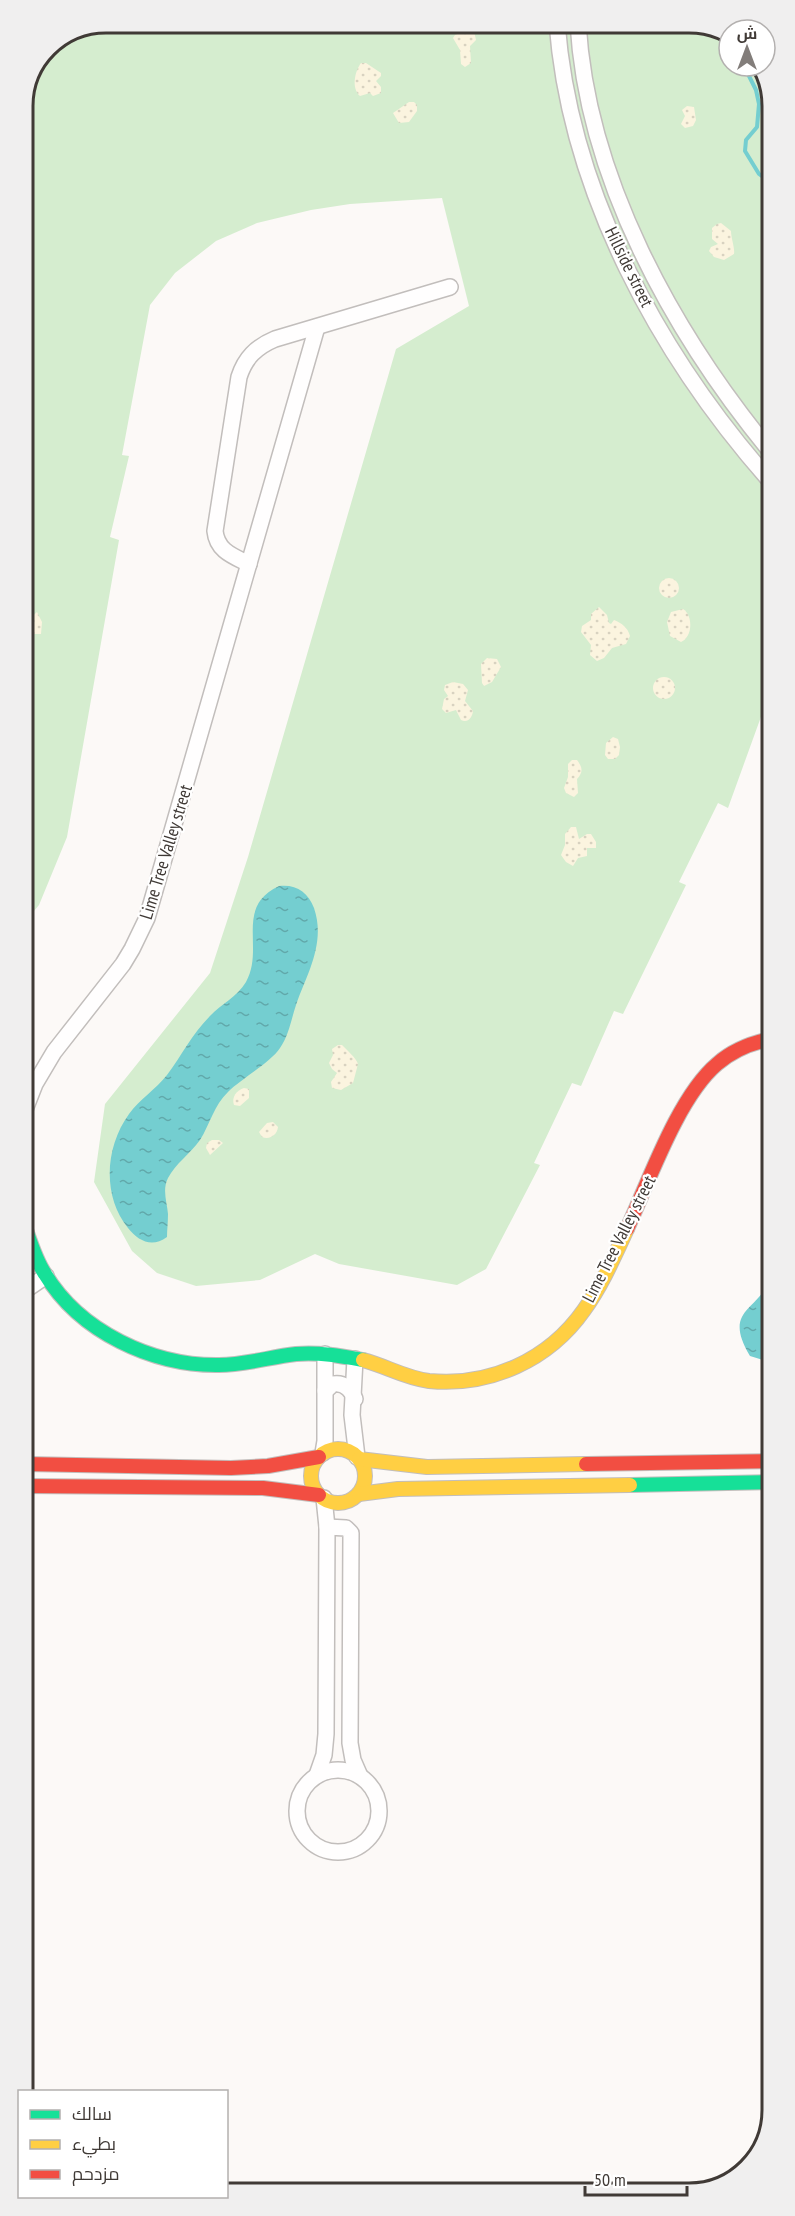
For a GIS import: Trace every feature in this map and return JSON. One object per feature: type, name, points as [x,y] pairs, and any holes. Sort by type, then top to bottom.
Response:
[{"type":"street","name":"Hillside street","points":[[558,33],[564,79],[582,150],[610,229],[639,289],[688,374],[762,471]]},
{"type":"street","name":"Hillside street","points":[[579,33],[584,76],[601,147],[626,215],[656,280],[709,369],[762,440]]},
{"type":"street","points":[[639,289],[656,280]]},
{"type":"street","points":[[249,564],[223,550],[215,531],[239,377],[248,357],[265,343],[450,287]]},
{"type":"street","name":"Lime Tree Valley street","points":[[33,1092],[44,1068],[123,964],[147,918],[317,327]]},
{"type":"street","name":"Lime Tree Valley street","points":[[33,1249],[46,1276],[66,1300],[89,1321],[115,1338],[157,1357],[188,1364],[219,1365],[250,1362],[287,1354],[325,1354],[355,1359],[408,1377],[454,1382],[485,1378],[512,1369],[549,1347],[570,1328],[605,1276],[693,1090],[715,1064],[728,1054],[762,1042]]},
{"type":"street","points":[[33,1285],[46,1276]]},
{"type":"street","points":[[317,1775],[326,1744],[327,1527],[321,1496],[311,1479],[312,1470],[321,1455],[325,1441],[325,1354]]},
{"type":"street","points":[[355,1359],[352,1415],[358,1458]]},
{"type":"street","points":[[325,1391],[328,1387],[338,1383],[348,1387],[354,1396]]},
{"type":"street","points":[[33,1464],[231,1468],[268,1466],[321,1455],[338,1449],[346,1450],[358,1458],[365,1468],[366,1477],[359,1494]]},
{"type":"street","points":[[358,1458],[427,1467],[762,1461]]},
{"type":"street","points":[[33,1486],[263,1488],[321,1496],[335,1503],[344,1502],[359,1494],[398,1489],[762,1482]]},
{"type":"street","points":[[327,1527],[346,1528],[351,1533],[350,1743],[353,1760],[360,1776]]},
{"type":"street","points":[[343,1770],[360,1776],[369,1783],[378,1802],[377,1823],[373,1833],[357,1848],[336,1852],[316,1846],[301,1831],[297,1821],[298,1800],[308,1782],[317,1775],[343,1770]]},
{"type":"green space","points":[[106,33],[694,33],[717,39],[717,78],[756,78],[760,87],[762,106],[762,714],[728,808],[718,803],[679,882],[686,885],[623,1014],[614,1011],[581,1086],[572,1083],[534,1163],[540,1165],[486,1269],[457,1285],[339,1264],[315,1254],[260,1280],[196,1286],[157,1273],[132,1251],[94,1182],[105,1104],[210,973],[248,857],[396,349],[469,306],[442,198],[350,204],[311,210],[257,223],[216,241],[175,273],[150,305],[122,455],[129,456],[110,537],[119,540],[67,837],[39,905],[33,912],[33,101],[35,87],[48,62],[69,43],[82,37]]},
{"type":"sand","points":[[474,33],[476,40],[470,46],[471,63],[465,67],[461,64],[460,50],[453,38],[455,35]]},
{"type":"sand","points":[[361,63],[366,63],[381,73],[376,81],[381,87],[381,93],[373,96],[370,93],[360,96],[357,93],[355,80]]},
{"type":"sand","points":[[409,102],[417,105],[417,111],[409,122],[399,123],[393,113]]},
{"type":"sand","points":[[687,106],[694,107],[696,120],[693,126],[685,128],[681,124],[685,116],[682,110]]},
{"type":"sand","points":[[721,223],[731,231],[734,249],[734,254],[724,260],[714,257],[709,251],[711,247],[718,244],[712,239],[712,228]]},
{"type":"sand","points":[[665,578],[673,578],[679,584],[679,592],[673,598],[665,598],[659,592],[659,584]]},
{"type":"sand","points":[[599,607],[607,615],[609,623],[611,624],[614,620],[620,623],[630,636],[626,644],[612,648],[604,658],[597,661],[590,655],[591,645],[581,632],[582,626],[591,620],[591,614]]},
{"type":"sand","points":[[683,609],[689,616],[690,631],[681,642],[670,636],[667,622],[671,612]]},
{"type":"sand","points":[[37,612],[42,622],[41,634],[33,634],[33,616]]},
{"type":"sand","points":[[487,658],[497,659],[501,667],[492,682],[484,686],[481,664]]},
{"type":"sand","points":[[664,677],[672,680],[675,688],[672,696],[664,699],[656,696],[653,688],[656,680]]},
{"type":"sand","points":[[453,682],[463,684],[468,690],[465,701],[473,711],[468,720],[461,720],[456,710],[446,713],[442,709],[444,699],[448,696],[444,690],[445,685]]},
{"type":"sand","points":[[613,737],[618,739],[619,755],[615,759],[608,759],[605,755],[606,743]]},
{"type":"sand","points":[[572,760],[577,760],[582,770],[577,779],[578,793],[574,797],[566,793],[564,788],[568,777],[568,764]]},
{"type":"sand","points":[[571,827],[576,827],[579,839],[591,834],[596,842],[596,848],[587,848],[587,856],[578,858],[573,866],[561,855],[565,845],[565,834]]},
{"type":"sand","points":[[342,1045],[358,1064],[353,1083],[341,1090],[332,1088],[331,1082],[337,1073],[329,1063],[333,1055],[332,1049]]},
{"type":"sand","points":[[244,1088],[249,1089],[249,1098],[240,1106],[234,1105],[235,1094]]},
{"type":"sand","points":[[273,1122],[278,1127],[276,1132],[273,1136],[262,1137],[259,1132],[267,1123]]},
{"type":"sand","points":[[219,1140],[223,1143],[210,1155],[206,1148],[207,1143]]},
{"type":"water","points":[[279,886],[291,886],[305,893],[314,908],[318,934],[314,958],[288,1033],[275,1054],[223,1097],[200,1140],[171,1173],[165,1187],[168,1214],[167,1237],[156,1242],[146,1242],[128,1228],[114,1201],[110,1171],[115,1141],[129,1114],[167,1075],[192,1037],[214,1012],[238,992],[246,982],[251,969],[254,917],[258,905],[265,895]]},
{"type":"water","points":[[762,1292],[762,1360],[750,1356],[742,1340],[740,1328],[741,1319]]},
{"type":"waterway","points":[[750,78],[759,104],[757,127],[746,140],[745,151],[762,176]]},
{"type":"traffic: fast","points":[[33,1250],[45,1274],[60,1295],[78,1313],[98,1329],[144,1352],[194,1364],[219,1365],[305,1354],[363,1360]]},
{"type":"traffic: fast","points":[[630,1485],[762,1482]]},
{"type":"traffic: slow","points":[[363,1360],[412,1377],[429,1381],[452,1382],[496,1374],[516,1366],[536,1356],[570,1328],[596,1291],[627,1229]]},
{"type":"traffic: slow","points":[[338,1449],[348,1451],[357,1457],[363,1466],[365,1476],[363,1486],[357,1495],[348,1501],[338,1503],[328,1501],[319,1495],[313,1486],[311,1476],[313,1466],[319,1457],[328,1451],[338,1449]]},
{"type":"traffic: slow","points":[[359,1459],[427,1467],[586,1464]]},
{"type":"traffic: slow","points":[[359,1494],[398,1489],[630,1485]]},
{"type":"traffic: jam","points":[[627,1229],[666,1141],[690,1097],[703,1079],[723,1059],[749,1045],[762,1041]]},
{"type":"traffic: jam","points":[[33,1464],[231,1468],[268,1466],[319,1457]]},
{"type":"traffic: jam","points":[[586,1464],[762,1461]]},
{"type":"traffic: jam","points":[[33,1486],[263,1488],[319,1495]]}]
